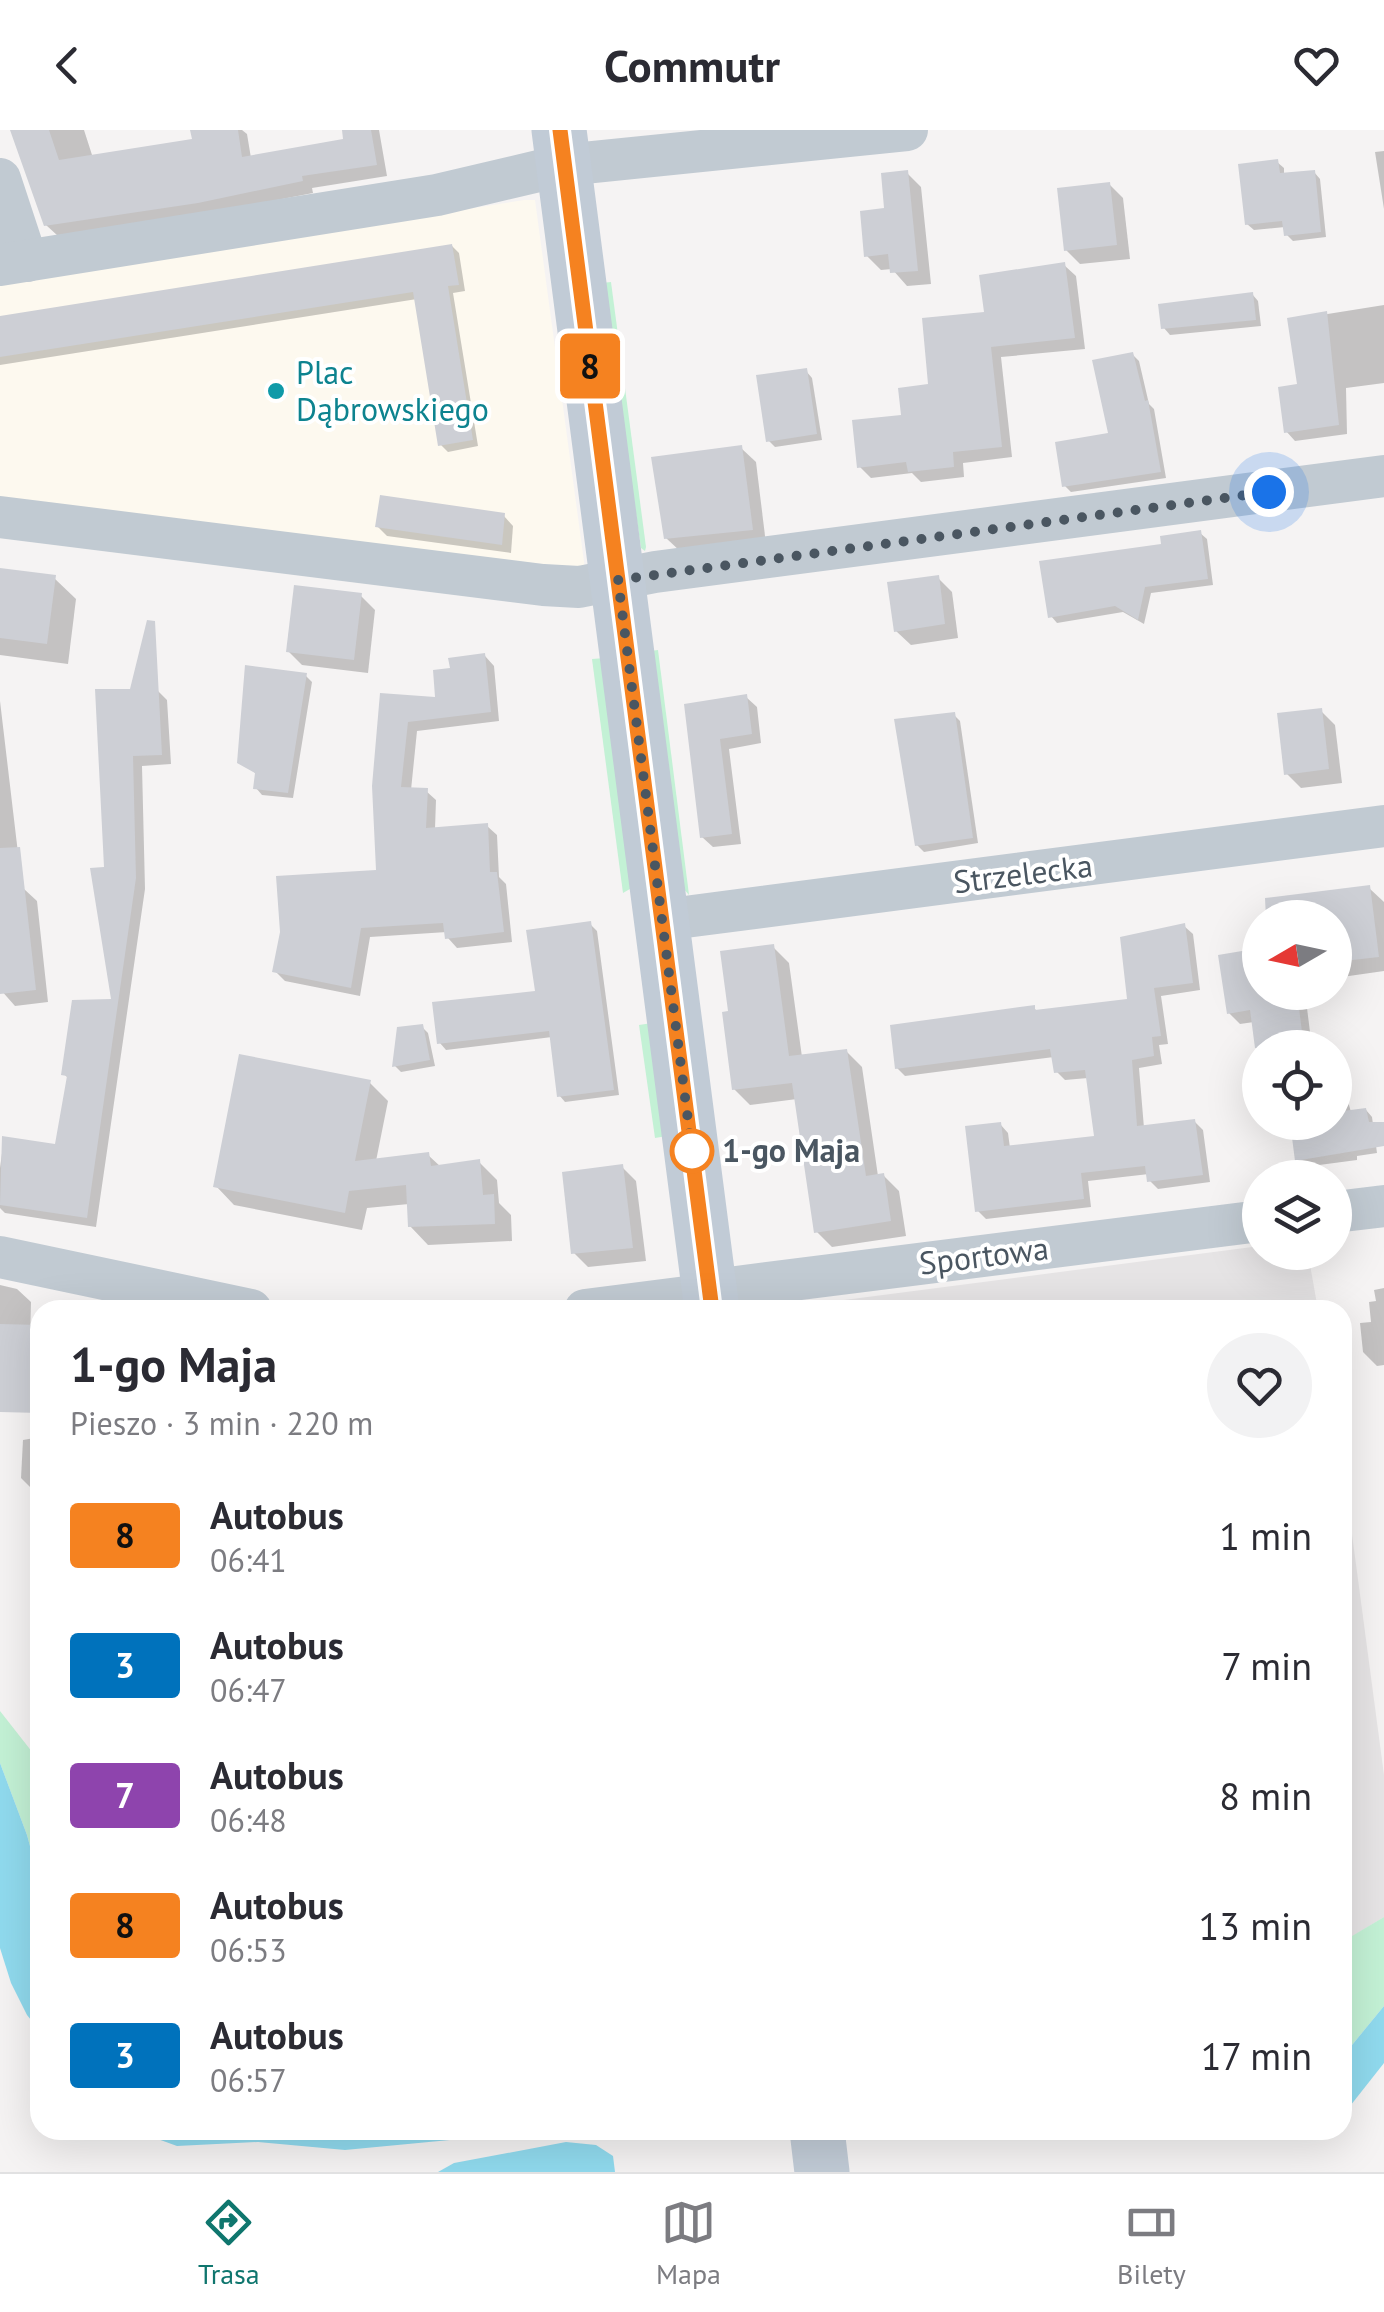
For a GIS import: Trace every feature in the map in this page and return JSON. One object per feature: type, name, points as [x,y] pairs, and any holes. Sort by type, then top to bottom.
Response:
[{"type":"main road","points":[[562,148],[711,1300]]},
{"type":"main road","points":[[818,2140],[822,2172]]},
{"type":"street","points":[[0,179],[13,263],[437,194],[562,148],[907,130]]},
{"type":"street","points":[[0,517],[542,586],[579,587],[655,572],[1384,476]]},
{"type":"street","name":"Strzelecka","points":[[662,920],[1384,826]]},
{"type":"street","points":[[1352,1210],[1384,1206]]},
{"type":"street","name":"Sportowa","points":[[714,1300],[736,1286],[1242,1224]]},
{"type":"street","points":[[0,1257],[204,1300]]},
{"type":"shaded area","name":"Plac Dąbrowskiego","points":[[535,200],[585,569],[0,500],[0,284]]},
{"type":"shaded area","points":[[1242,1248],[1242,1270],[1311,1270],[1316,1300],[844,1300]]},
{"type":"shaded area","points":[[1352,1534],[1384,1775],[1384,1917],[1352,1937]]},
{"type":"green space","points":[[611,282],[645,551],[641,548],[602,283]]},
{"type":"green space","points":[[658,650],[689,895],[683,888],[650,651]]},
{"type":"green space","points":[[605,658],[635,886],[623,893],[592,659]]},
{"type":"green space","points":[[652,1023],[667,1136],[655,1138],[639,1025]]},
{"type":"green space","points":[[0,1711],[30,1749],[30,1846],[27,1835],[0,1763]]},
{"type":"green space","points":[[1384,1917],[1384,2006],[1352,2045],[1352,1936]]},
{"type":"water","points":[[0,1763],[30,1846],[30,2019],[11,1983],[0,1948]]},
{"type":"water","points":[[1384,2006],[1384,2063],[1352,2104],[1352,2045]]},
{"type":"water","points":[[160,2140],[449,2140],[345,2150],[258,2142],[177,2146]]},
{"type":"water","points":[[566,2142],[596,2145],[613,2156],[615,2172],[438,2172],[454,2163]]},
{"type":"building","points":[[10,130],[49,130],[59,160],[192,139],[190,130],[238,130],[242,157],[343,139],[342,130],[371,130],[377,165],[302,176],[303,181],[198,203],[44,226]]},
{"type":"building","points":[[1278,159],[1280,173],[1315,170],[1321,232],[1284,236],[1282,221],[1245,225],[1238,164]]},
{"type":"building","points":[[908,170],[918,271],[890,273],[888,254],[864,257],[860,211],[884,208],[881,173]]},
{"type":"building","points":[[1110,182],[1117,245],[1064,251],[1057,188]]},
{"type":"building","points":[[452,244],[459,285],[448,286],[473,440],[438,446],[413,292],[0,357],[0,316]]},
{"type":"building","points":[[1065,262],[1075,338],[991,347],[1002,447],[953,452],[954,467],[908,472],[906,462],[857,468],[852,420],[901,415],[898,388],[928,384],[922,318],[984,312],[979,275]]},
{"type":"building","points":[[1253,292],[1256,320],[1161,329],[1158,304]]},
{"type":"building","points":[[1327,311],[1339,425],[1284,433],[1278,387],[1297,384],[1287,318]]},
{"type":"building","points":[[1133,352],[1145,401],[1148,400],[1161,472],[1062,487],[1055,442],[1108,433],[1092,360]]},
{"type":"building","points":[[807,368],[817,434],[766,442],[756,375]]},
{"type":"building","points":[[742,445],[753,530],[664,539],[651,457]]},
{"type":"building","points":[[380,495],[505,513],[502,545],[375,527]]},
{"type":"building","points":[[1201,530],[1208,579],[1145,587],[1138,620],[1115,606],[1048,618],[1039,561],[1161,544],[1160,536]]},
{"type":"building","points":[[0,568],[56,575],[47,644],[0,638]]},
{"type":"building","points":[[939,575],[945,624],[894,632],[887,582]]},
{"type":"building","points":[[294,585],[362,593],[354,660],[286,652]]},
{"type":"building","points":[[147,620],[155,621],[162,755],[133,756],[136,878],[87,1218],[0,1205],[2,1136],[55,1144],[67,1076],[61,1075],[72,1000],[111,999],[90,868],[104,867],[95,689],[130,689]]},
{"type":"building","points":[[485,653],[491,712],[408,722],[401,787],[428,788],[426,828],[488,823],[490,872],[497,872],[504,932],[445,939],[443,923],[361,928],[351,988],[272,972],[280,932],[276,876],[376,870],[372,786],[380,693],[435,697],[433,670],[450,668],[448,658]]},
{"type":"building","points":[[245,665],[307,673],[288,793],[253,789],[255,773],[237,763]]},
{"type":"building","points":[[747,694],[752,734],[720,739],[732,834],[700,838],[684,704]]},
{"type":"building","points":[[1322,708],[1329,769],[1284,775],[1277,713]]},
{"type":"building","points":[[955,712],[973,838],[915,846],[894,719]]},
{"type":"building","points":[[20,847],[36,990],[0,994],[0,848]]},
{"type":"building","points":[[1370,885],[1379,957],[1352,960],[1352,900],[1265,898]]},
{"type":"building","points":[[591,921],[614,1090],[557,1097],[549,1031],[437,1044],[432,1002],[535,991],[526,930]]},
{"type":"building","points":[[1185,923],[1193,983],[1154,988],[1161,1036],[1152,1037],[1154,1056],[1132,1060],[1137,1126],[1195,1119],[1203,1175],[1147,1182],[1145,1166],[1081,1173],[1084,1199],[975,1212],[965,1126],[1001,1122],[1004,1146],[1094,1136],[1085,1070],[1054,1073],[1050,1049],[895,1069],[890,1025],[1035,1005],[1035,1010],[1127,999],[1120,937]]},
{"type":"building","points":[[774,944],[789,1056],[847,1049],[866,1176],[884,1173],[891,1221],[814,1233],[792,1083],[732,1090],[722,1012],[728,1011],[720,951]]},
{"type":"building","points":[[1242,951],[1242,1010],[1250,1010],[1227,1014],[1218,955]]},
{"type":"building","points":[[1250,1010],[1299,1010],[1302,1030],[1253,1030]]},
{"type":"building","points":[[423,1024],[430,1060],[392,1067],[397,1027]]},
{"type":"building","points":[[239,1054],[371,1080],[355,1161],[429,1152],[431,1166],[480,1159],[483,1195],[494,1194],[495,1224],[408,1227],[406,1185],[349,1191],[345,1213],[213,1187]]},
{"type":"building","points":[[1366,1108],[1369,1122],[1384,1122],[1384,1146],[1295,1160],[1292,1140],[1352,1140],[1352,1110]]},
{"type":"building","points":[[623,1164],[633,1248],[571,1254],[562,1172]]},
{"type":"building","points":[[0,1324],[30,1325],[30,1413],[0,1412]]},
{"type":"bus line","name":"8","points":[[560,130],[711,1300]]},
{"type":"place","name":"Plac Dąbrowskiego","points":[[276,391]]},
{"type":"place","name":"1-go Maja","points":[[692,1151]]},
{"type":"route","points":[[692,1151],[618,580],[1269,492]]}]
